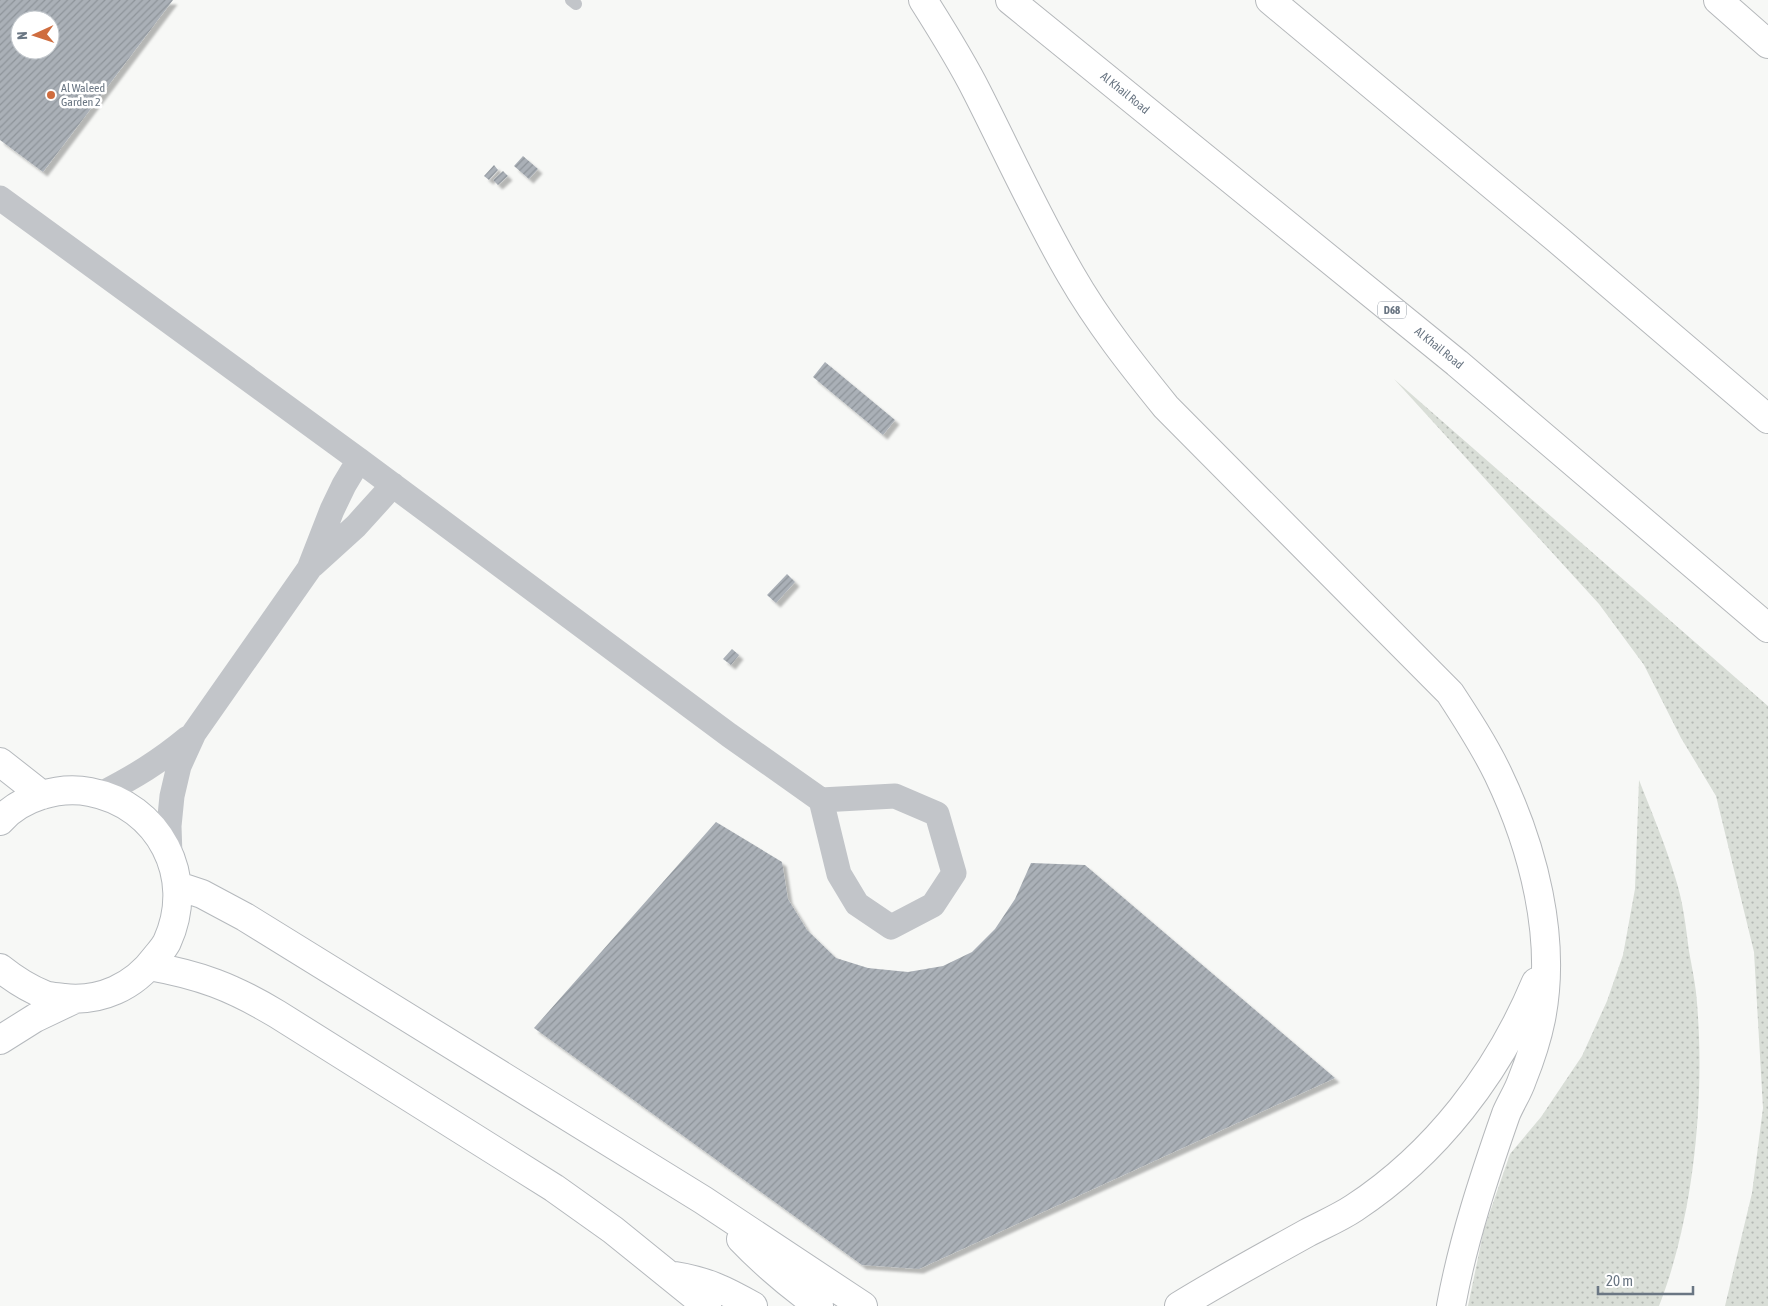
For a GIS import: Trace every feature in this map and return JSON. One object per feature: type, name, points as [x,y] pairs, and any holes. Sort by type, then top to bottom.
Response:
[{"type":"main road","points":[[923,0],[977,91],[1012,164],[1070,274],[1094,313],[1166,407],[1450,693],[1476,733],[1498,774],[1516,818],[1531,863],[1542,909],[1547,955],[1546,988],[1541,1020],[1532,1051],[1487,1169],[1469,1230],[1451,1306]]},
{"type":"main road","name":"Al Khail Road","points":[[1010,0],[1457,362],[1768,628]]},
{"type":"main road","points":[[1270,0],[1557,238],[1768,419]]},
{"type":"main road","points":[[1718,0],[1768,44]]},
{"type":"main road","points":[[0,762],[42,795]]},
{"type":"main road","points":[[0,821],[21,804],[42,795],[61,790],[81,790],[101,794],[123,802],[143,816],[159,835],[170,856],[178,886],[176,916],[166,943],[149,966],[137,978],[123,987],[92,998],[75,999],[47,996],[21,985],[0,968]]},
{"type":"main road","points":[[178,886],[202,894],[245,917],[703,1200],[863,1306]]},
{"type":"main road","points":[[1170,1306],[1353,1209],[1405,1169],[1450,1123],[1490,1072],[1522,1016],[1547,955]]},
{"type":"main road","points":[[149,966],[183,972],[216,982],[247,996],[269,1009],[554,1188],[613,1230],[706,1306]]},
{"type":"main road","points":[[0,1040],[35,1018],[75,999]]},
{"type":"main road","points":[[703,1200],[760,1260],[792,1287],[819,1306]]},
{"type":"main road","points":[[668,1275],[700,1280],[727,1291],[752,1306]]},
{"type":"main road","points":[[1179,1306],[1222,1279]]},
{"type":"street","points":[[0,198],[359,460],[729,735],[821,800],[895,796],[937,814],[954,874],[934,905],[891,926],[857,904],[839,874],[821,800]]},
{"type":"street","points":[[309,569],[332,510],[344,484],[359,460]]},
{"type":"street","points":[[170,856],[169,826],[172,796],[179,766],[194,733],[309,569],[375,507],[392,485]]},
{"type":"street","points":[[101,794],[132,778],[162,759],[194,733]]},
{"type":"shaded area","points":[[1394,379],[1768,706],[1768,1306],[1725,1306],[1752,1193],[1763,1108],[1754,952],[1716,796],[1681,738],[1644,665],[1599,604]]},
{"type":"shaded area","points":[[1639,780],[1663,842],[1678,888],[1684,915],[1697,1003],[1699,1040],[1698,1117],[1689,1196],[1671,1271],[1659,1306],[1468,1306],[1484,1229],[1510,1154],[1541,1117],[1582,1056],[1607,1001],[1623,955],[1635,889]]},
{"type":"building","name":"Al Waleed Garden 2","points":[[0,0],[173,0],[43,172],[0,140]]},
{"type":"building","points":[[523,156],[538,169],[529,179],[514,166]]},
{"type":"building","points":[[494,165],[498,170],[489,180],[484,176]]},
{"type":"building","points":[[503,171],[508,176],[498,185],[493,180]]},
{"type":"building","points":[[825,362],[895,420],[883,435],[813,377]]},
{"type":"building","points":[[787,574],[795,582],[776,603],[767,595]]},
{"type":"building","points":[[732,649],[739,655],[731,665],[723,659]]},
{"type":"building","points":[[716,822],[782,862],[788,899],[807,930],[836,958],[868,968],[908,972],[943,966],[972,952],[995,929],[1015,899],[1031,863],[1085,865],[1335,1078],[919,1269],[862,1265],[534,1028]]},
{"type":"place","name":"Al Waleed Garden 2","points":[[51,95]]}]
